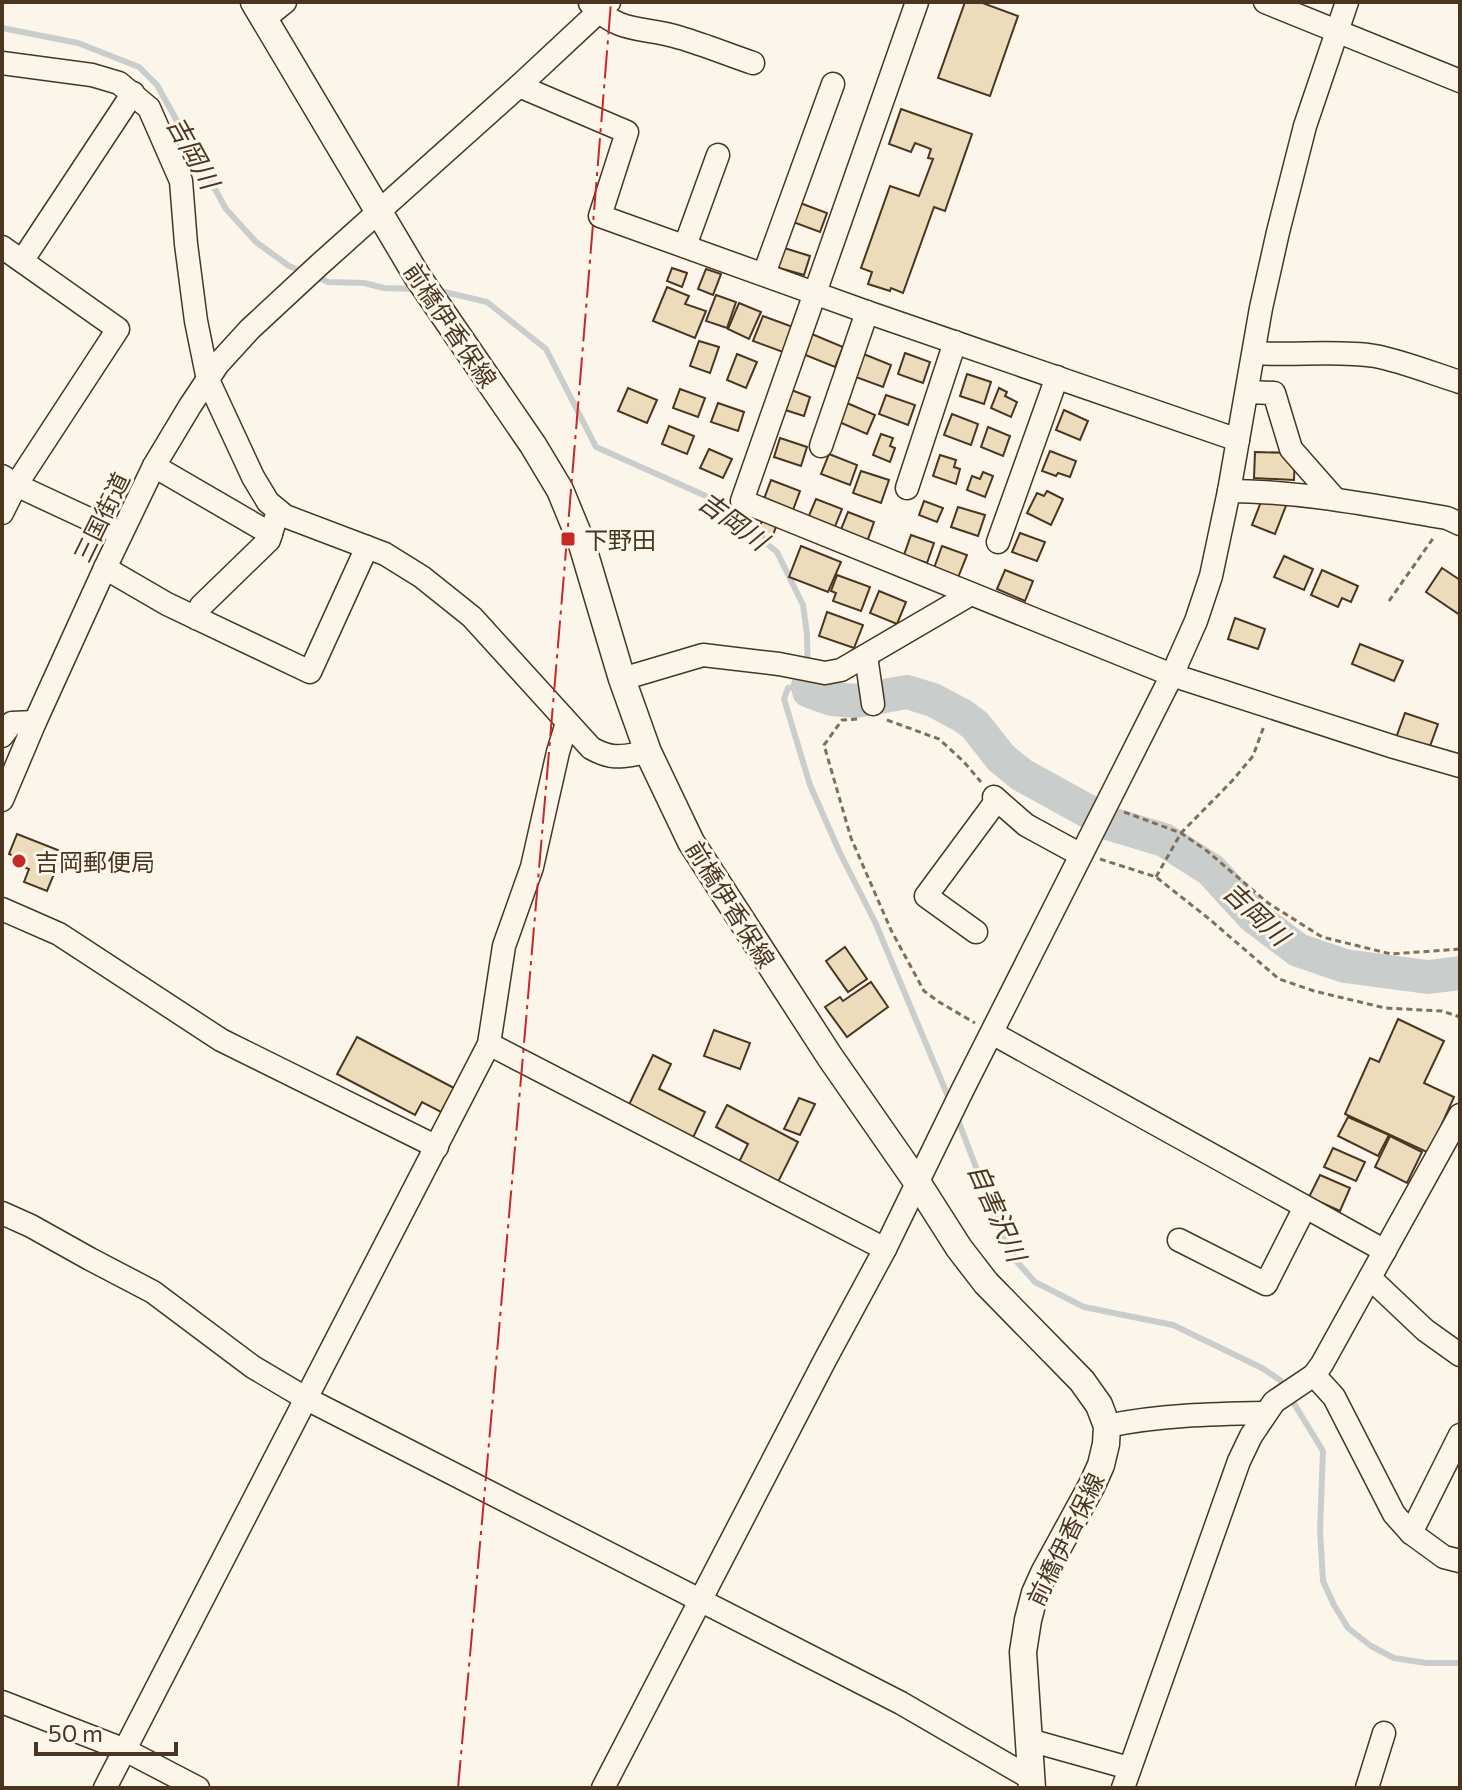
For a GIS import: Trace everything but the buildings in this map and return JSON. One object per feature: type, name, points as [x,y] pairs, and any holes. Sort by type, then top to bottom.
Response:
[{"type":"main road","name":"前橋伊香保線","points":[[259,11],[417,276],[533,445],[560,490],[581,541],[622,679],[648,752],[691,842],[830,1057],[959,1248],[986,1283],[1082,1381],[1099,1405],[1107,1426],[1101,1465],[1044,1573],[1028,1620],[1023,1652],[1032,1784]]},
{"type":"street","points":[[259,11],[285,2]]},
{"type":"street","points":[[917,2],[742,501],[1172,675],[1460,766]]},
{"type":"street","points":[[1265,2],[1460,81]]},
{"type":"street","points":[[603,1788],[885,1249],[1172,675],[1196,621],[1211,576],[1261,308],[1282,216],[1305,126],[1347,2]]},
{"type":"street","points":[[378,213],[519,86],[599,5],[615,23],[634,30],[678,36],[753,63]]},
{"type":"street","points":[[2,63],[92,75],[119,83],[149,108],[181,181],[196,321],[208,380],[253,477],[268,502],[285,516],[385,554],[422,577],[472,617],[591,748],[605,756],[618,757],[648,752]]},
{"type":"street","points":[[764,274],[833,84]]},
{"type":"street","points":[[519,86],[627,132],[600,216],[1238,440]]},
{"type":"street","points":[[22,261],[133,93]]},
{"type":"street","points":[[685,246],[718,155]]},
{"type":"street","name":"三国街道","points":[[2,800],[121,534],[154,466],[190,406],[218,364],[250,329],[378,213]]},
{"type":"street","points":[[2,247],[118,329],[9,480],[2,513]]},
{"type":"street","points":[[821,446],[867,312]]},
{"type":"street","points":[[907,488],[955,342]]},
{"type":"street","points":[[1255,353],[1377,357],[1460,382]]},
{"type":"street","points":[[998,542],[1057,377]]},
{"type":"street","points":[[1247,392],[1274,393],[1291,449],[1335,499]]},
{"type":"street","points":[[154,466],[271,534]]},
{"type":"street","points":[[9,480],[121,534]]},
{"type":"street","points":[[1229,491],[1335,499],[1454,521]]},
{"type":"street","points":[[196,618],[201,606],[269,540],[278,511]]},
{"type":"street","points":[[105,568],[167,604],[310,672],[367,547]]},
{"type":"street","points":[[622,679],[703,655],[825,673],[841,670],[971,594]]},
{"type":"street","points":[[866,656],[873,701]]},
{"type":"street","points":[[2,736],[12,723],[35,722]]},
{"type":"street","points":[[105,1788],[489,1044],[504,946],[532,867],[567,723]]},
{"type":"street","points":[[976,932],[926,896],[996,798],[1026,825],[1085,848]]},
{"type":"street","points":[[2,909],[59,934],[221,1040],[437,1147]]},
{"type":"street","points":[[992,1033],[1385,1251]]},
{"type":"street","points":[[489,1044],[885,1249]]},
{"type":"street","points":[[1029,1740],[1126,1778],[1227,1491],[1251,1436],[1269,1408],[1310,1379],[1335,1342],[1457,1129]]},
{"type":"street","points":[[1179,1240],[1266,1284],[1305,1207]]},
{"type":"street","points":[[2,1213],[153,1292],[253,1367],[307,1399],[901,1703],[1032,1784]]},
{"type":"street","points":[[1370,1278],[1425,1330],[1460,1355]]},
{"type":"street","points":[[1310,1379],[1334,1397],[1394,1514],[1411,1533],[1444,1557],[1460,1561]]},
{"type":"street","points":[[1107,1426],[1138,1419],[1269,1408]]},
{"type":"street","points":[[1411,1533],[1460,1435]]},
{"type":"street","points":[[2,1702],[125,1750],[198,1788]]},
{"type":"street","points":[[1367,1788],[1384,1733]]},
{"type":"path","points":[[1389,601],[1454,521]]},
{"type":"path","points":[[992,1033],[924,991],[891,930],[851,838],[824,745],[842,720],[873,701],[905,725],[939,739],[996,798]]},
{"type":"path","points":[[1156,877],[1181,833],[1253,756],[1271,707]]},
{"type":"path","points":[[1104,808],[1181,833],[1268,903],[1322,937],[1391,954],[1460,949]]},
{"type":"path","points":[[1085,848],[1105,860],[1156,877],[1279,979],[1385,1008],[1442,1011],[1460,1017]]},
{"type":"waterway","name":"吉岡川","points":[[2,28],[78,43],[139,67],[157,85],[226,209],[256,242],[289,266],[304,272]]},
{"type":"waterway","name":"吉岡川","points":[[314,276],[328,282],[417,289]]},
{"type":"waterway","name":"吉岡川","points":[[436,290],[487,302],[546,349],[596,447],[706,496],[777,552],[803,605],[808,686],[788,688],[784,699],[810,785],[875,922],[950,1101]]},
{"type":"waterway","name":"吉岡川","points":[[808,686],[809,691],[832,699],[856,701],[907,692],[933,700],[963,716],[975,725],[1001,758],[1022,775],[1111,824],[1164,840],[1211,870],[1253,916],[1298,950],[1345,966],[1428,977],[1460,973]]},
{"type":"waterway","name":"自害沢川","points":[[956,1115],[999,1227],[1017,1262],[1035,1282],[1084,1307],[1173,1325],[1262,1368],[1280,1380],[1284,1387]]},
{"type":"waterway","name":"自害沢川","points":[[1290,1397],[1323,1451],[1320,1530],[1323,1581],[1348,1628],[1371,1646],[1394,1658],[1426,1663],[1460,1663]]},
{"type":"power","points":[[458,1788],[537,895],[611,2]]},
{"type":"place","name":"下野田","points":[[568,539]]},
{"type":"place","name":"吉岡郵便局","points":[[19,861]]}]
